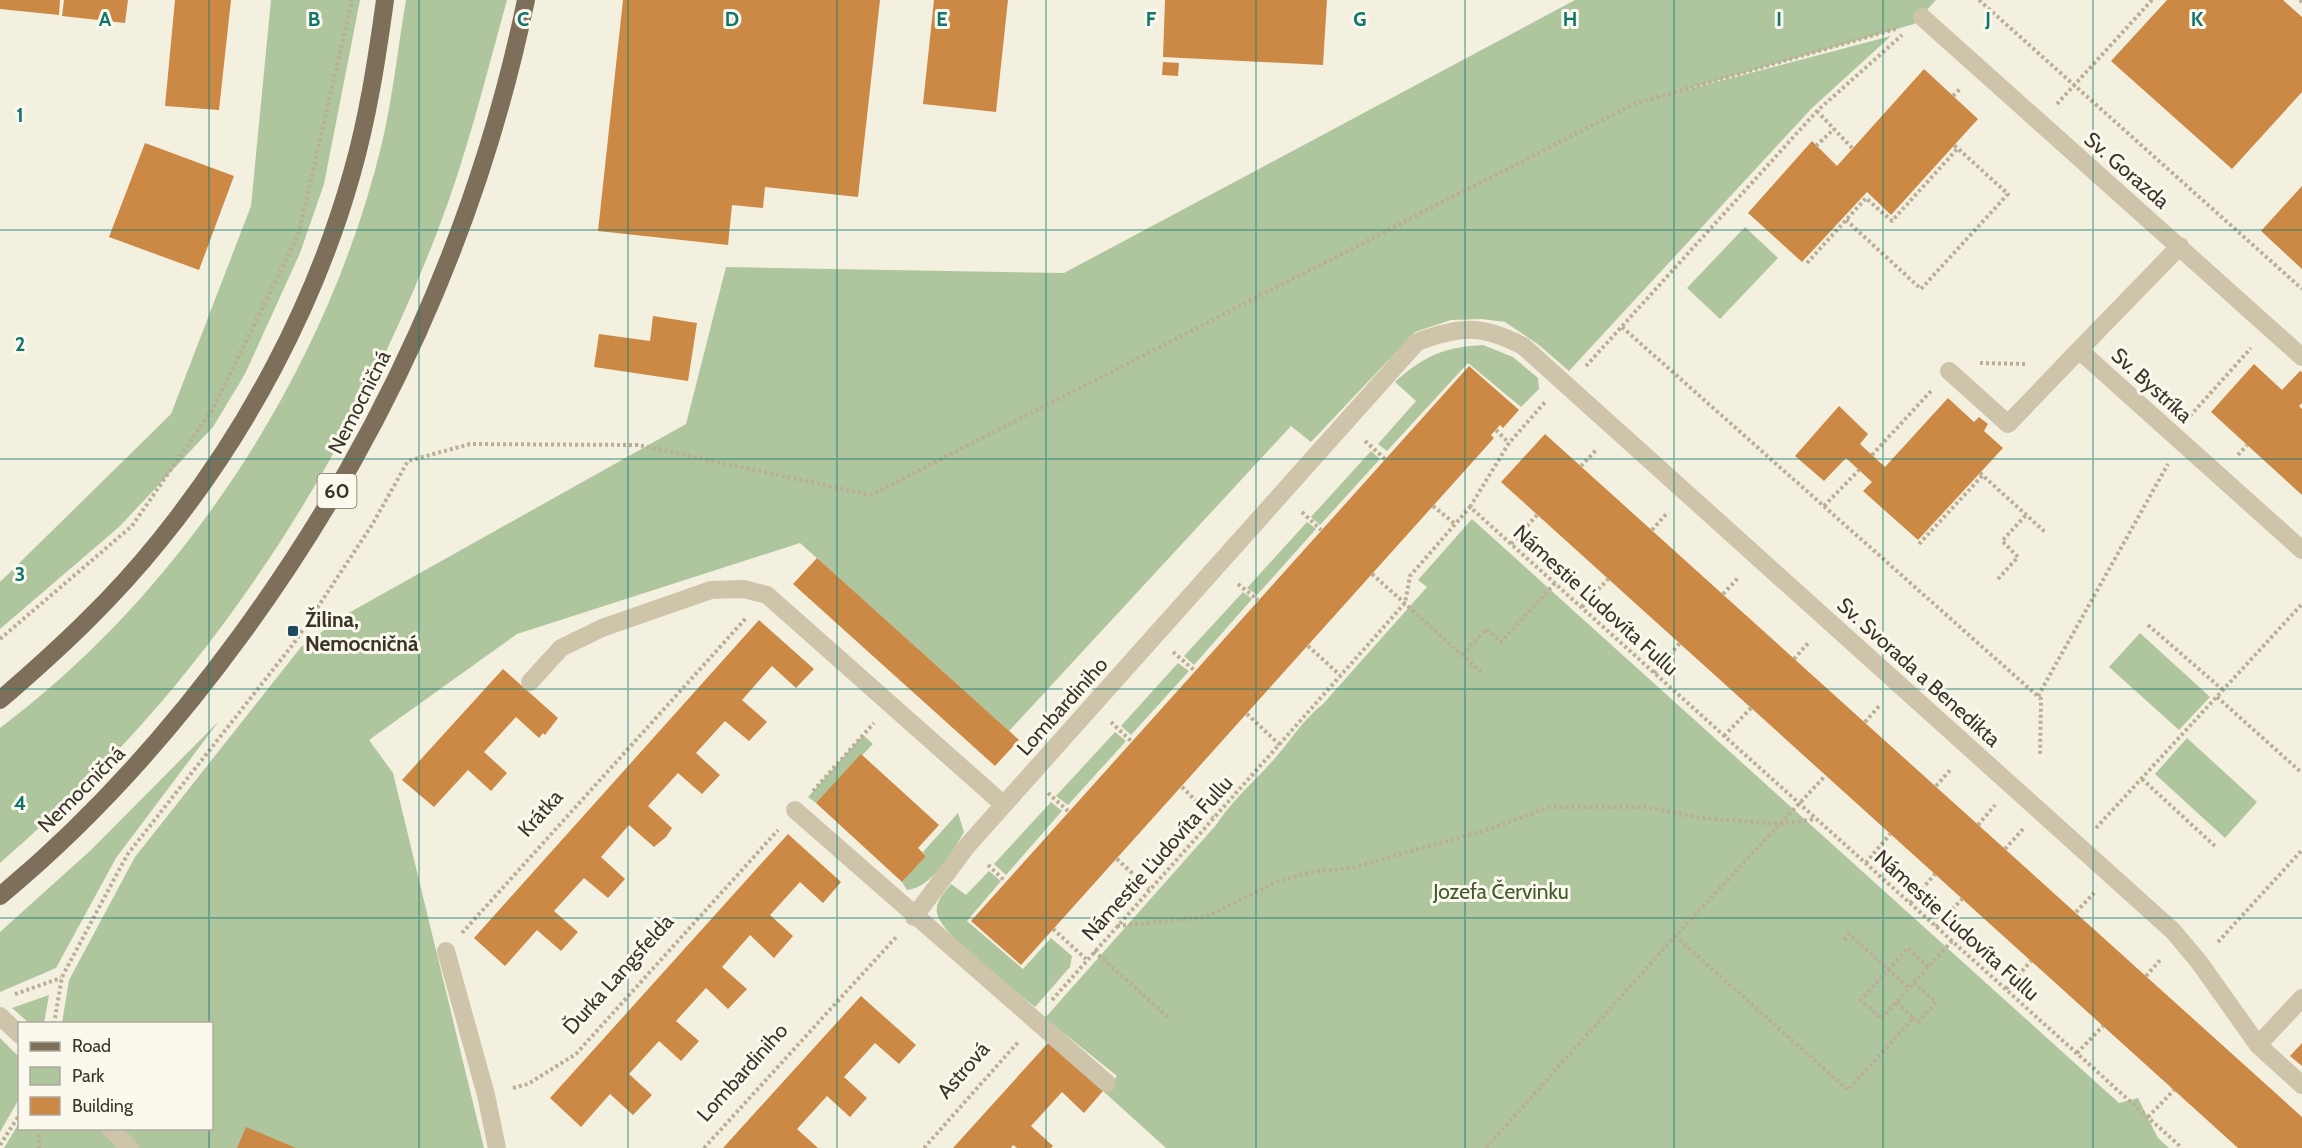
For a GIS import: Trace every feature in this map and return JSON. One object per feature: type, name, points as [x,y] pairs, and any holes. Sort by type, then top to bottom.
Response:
[{"type":"main road","points":[[0,700],[61,648],[160,540],[227,445],[262,388],[285,346],[322,263],[352,174],[367,109],[385,0]]},
{"type":"main road","name":"Nemocničná","points":[[0,896],[90,815],[148,753],[215,670],[277,586],[341,485],[397,380],[452,253],[499,110],[526,0]]},
{"type":"street","name":"Sv. Gorazda","points":[[1918,21],[2180,246],[2302,357]]},
{"type":"street","name":"Sv. Bystríka","points":[[2180,246],[2079,350],[2302,550]]},
{"type":"street","name":"Sv. Svorada a Benedikta","points":[[1475,328],[1502,335],[1523,346],[2180,938],[2258,1046],[2302,1085]]},
{"type":"street","name":"Lombardiniho","points":[[914,917],[967,846],[1417,342],[1448,331],[1475,328]]},
{"type":"street","points":[[1949,371],[2008,424],[2079,350]]},
{"type":"street","points":[[530,682],[561,648],[602,628],[711,590],[744,589],[767,595],[1004,805]]},
{"type":"street","points":[[795,810],[1035,1023],[1107,1083]]},
{"type":"street","points":[[446,951],[486,1095],[497,1148]]},
{"type":"street","points":[[2258,1046],[2302,998]]},
{"type":"street","points":[[0,1016],[18,1033]]},
{"type":"street","points":[[112,1130],[130,1148]]},
{"type":"path","points":[[0,639],[132,526],[212,410],[298,236],[352,0]]},
{"type":"path","points":[[1979,0],[2302,289]]},
{"type":"path","points":[[2039,124],[2152,0]]},
{"type":"path","points":[[1470,507],[1509,443],[1622,327],[1817,111],[1918,21]]},
{"type":"path","points":[[54,1022],[62,977],[128,855],[294,643],[372,525],[408,461],[470,444],[638,446],[871,495],[1634,104],[1918,21]]},
{"type":"path","points":[[1817,111],[1852,148]]},
{"type":"path","points":[[1816,146],[1834,129]]},
{"type":"path","points":[[1807,263],[1846,220],[1866,198],[1892,220],[1956,147],[2008,194],[1922,290],[1846,220]]},
{"type":"path","points":[[1622,327],[2041,699],[2040,756]]},
{"type":"path","points":[[2038,696],[2177,438],[2269,327]]},
{"type":"path","points":[[1496,430],[1509,443]]},
{"type":"path","points":[[1824,506],[1859,470]]},
{"type":"path","points":[[1919,544],[1982,474],[2045,532]]},
{"type":"path","points":[[1433,506],[1455,524]]},
{"type":"path","name":"Námestie Ľudovíta Fullu","points":[[1054,998],[1086,959],[1405,603],[1410,576],[1470,507],[2182,1148]]},
{"type":"path","points":[[1511,544],[1537,515]]},
{"type":"path","points":[[1998,579],[2018,556],[2002,541],[2026,515]]},
{"type":"path","points":[[1372,574],[1481,672]]},
{"type":"path","points":[[1582,608],[1608,579]]},
{"type":"path","points":[[1462,655],[1486,629],[1501,642],[1555,583]]},
{"type":"path","name":"Krátka","points":[[446,951],[767,595]]},
{"type":"path","points":[[2080,847],[2302,604]]},
{"type":"path","points":[[2148,625],[2223,690]]},
{"type":"path","points":[[1654,673],[1680,643]]},
{"type":"path","points":[[1308,646],[1340,675]]},
{"type":"path","points":[[2217,697],[2302,773]]},
{"type":"path","name":"Ďurka Langsfelda","points":[[486,1095],[528,1084],[576,1054],[890,703]]},
{"type":"path","points":[[1724,736],[1751,708]]},
{"type":"path","points":[[1247,714],[1280,745]]},
{"type":"path","points":[[1486,1148],[1675,936],[1825,776]]},
{"type":"path","points":[[2142,779],[2217,848]]},
{"type":"path","points":[[1182,787],[1213,818]]},
{"type":"path","points":[[1116,926],[1205,916],[1279,881],[1316,871],[1351,868],[1490,829],[1550,807],[1646,807],[1702,818],[1779,825],[1816,819]]},
{"type":"path","points":[[1866,863],[1890,834]]},
{"type":"path","points":[[2199,962],[2302,850]]},
{"type":"path","points":[[1117,859],[1149,889]]},
{"type":"path","points":[[1910,903],[1935,874]]},
{"type":"path","points":[[1936,927],[1962,899]]},
{"type":"path","name":"Lombardiniho","points":[[704,1148],[914,917]]},
{"type":"path","points":[[1053,929],[1086,959]]},
{"type":"path","points":[[1844,940],[1849,934],[1909,987]]},
{"type":"path","points":[[1675,936],[1848,1090],[1913,1018]]},
{"type":"path","points":[[1928,967],[1908,948],[1861,1000],[1881,1019],[1952,941]]},
{"type":"path","points":[[1094,951],[1168,1018]]},
{"type":"path","points":[[2006,989],[2031,961]]},
{"type":"path","points":[[10,996],[62,977]]},
{"type":"path","points":[[1896,1002],[1918,1022],[1936,1002],[1914,982]]},
{"type":"path","name":"Astrová","points":[[924,1148],[1035,1023]]},
{"type":"path","points":[[2077,1053],[2103,1026]]},
{"type":"path","points":[[2148,1117],[2174,1090]]},
{"type":"path","points":[[0,1145],[18,1117]]},
{"type":"path","points":[[39,1130],[39,1148]]},
{"type":"green space","points":[[271,0],[360,0],[324,184],[300,253],[245,374],[213,427],[119,527],[0,629],[0,582],[171,414],[251,206]]},
{"type":"green space","points":[[406,0],[507,0],[447,206],[376,373],[303,506],[218,631],[172,690],[122,746],[0,863],[0,728],[67,672],[130,610],[188,541],[240,468],[286,390],[326,310],[358,227],[382,143]]},
{"type":"green space","points":[[1575,0],[1936,0],[1914,24],[1678,92],[1891,36],[1811,109],[1569,371],[1539,345],[1505,322],[1481,319],[1451,320],[1415,332],[1311,442],[1291,426],[1009,731],[800,543],[517,634],[369,740],[393,773],[484,1148],[4,1148],[18,1125],[18,1130],[213,1130],[213,1022],[62,1022],[69,980],[135,857],[301,647],[345,615],[686,424],[726,267],[1064,273]]},
{"type":"green space","points":[[1745,227],[1778,258],[1720,319],[1687,288]]},
{"type":"green space","points":[[1483,345],[1513,357],[1538,378],[1539,389],[1521,407],[1468,363],[1387,451],[1378,444],[1416,401],[1395,382],[1435,354],[1457,348]]},
{"type":"green space","points":[[1371,451],[1380,459],[1320,525],[1311,517]]},
{"type":"green space","name":"Jozefa Červinku","points":[[1472,519],[2119,1103],[2138,1098],[2158,1138],[2169,1148],[1166,1148],[1103,1091],[1117,1076],[1045,1018],[1216,825],[1237,798],[1276,757],[1303,723],[1323,704],[1427,587],[1418,580]]},
{"type":"green space","points":[[1307,522],[1316,529],[1257,595],[1247,588]]},
{"type":"green space","points":[[1243,592],[1252,599],[1194,665],[1184,656]]},
{"type":"green space","points":[[2140,633],[2210,697],[2179,730],[2109,667]]},
{"type":"green space","points":[[1178,663],[1189,671],[1131,735],[1121,726]]},
{"type":"green space","points":[[219,721],[116,858],[56,968],[0,992],[0,932],[91,850]]},
{"type":"green space","points":[[1115,732],[1126,741],[1068,805],[1056,796]]},
{"type":"green space","points":[[863,735],[873,744],[816,803],[808,797]]},
{"type":"green space","points":[[2187,738],[2257,802],[2225,838],[2155,774]]},
{"type":"green space","points":[[1051,802],[1062,811],[1006,875],[994,864]]},
{"type":"green space","points":[[958,813],[964,832],[954,849],[925,883],[907,890],[902,882],[926,856],[923,852]]},
{"type":"green space","points":[[989,871],[1001,881],[967,921],[1023,969],[1051,938],[1072,956],[1070,967],[1035,1007],[964,948],[941,923],[937,913],[939,901],[951,884],[966,895]]},
{"type":"green space","points":[[49,995],[44,1022],[28,1022],[12,1008]]},
{"type":"green space","points":[[0,1038],[18,1056],[18,1101],[0,1132]]},
{"type":"building","points":[[0,0],[60,0],[59,15],[0,9]]},
{"type":"building","points":[[64,0],[128,0],[125,23],[62,16]]},
{"type":"building","points":[[175,0],[231,0],[219,110],[165,106]]},
{"type":"building","points":[[623,0],[880,0],[858,197],[765,187],[763,208],[732,205],[728,245],[598,231]]},
{"type":"building","points":[[934,0],[1008,0],[996,112],[923,104]]},
{"type":"building","points":[[1165,0],[1327,0],[1323,65],[1163,57]]},
{"type":"building","points":[[2167,0],[2283,0],[2302,17],[2302,92],[2232,169],[2111,61]]},
{"type":"building","points":[[1163,62],[1179,63],[1178,76],[1162,75]]},
{"type":"building","points":[[1924,69],[1978,119],[1891,215],[1867,192],[1802,262],[1748,213],[1812,141],[1837,166]]},
{"type":"building","points":[[145,143],[234,176],[199,270],[109,237]]},
{"type":"building","points":[[2302,186],[2302,269],[2261,231]]},
{"type":"building","points":[[653,316],[697,323],[688,381],[594,367],[599,334],[650,341]]},
{"type":"building","points":[[2254,364],[2282,390],[2300,371],[2302,372],[2302,403],[2299,406],[2302,409],[2302,495],[2211,412]]},
{"type":"building","points":[[1469,366],[1519,410],[1503,428],[1500,425],[1491,435],[1494,438],[1021,965],[971,921]]},
{"type":"building","points":[[1948,398],[1974,422],[1979,417],[1988,424],[1984,431],[2003,448],[1918,540],[1863,491],[1872,482],[1846,458],[1824,481],[1795,456],[1839,406],[1868,434],[1860,444],[1885,467]]},
{"type":"building","points":[[1545,434],[2302,1117],[2302,1148],[2238,1148],[1501,482]]},
{"type":"building","points":[[817,558],[1019,740],[995,766],[793,584]]},
{"type":"building","points":[[759,620],[814,669],[796,688],[772,666],[742,700],[767,722],[749,741],[725,721],[696,753],[720,775],[702,794],[678,773],[648,806],[672,828],[666,837],[654,847],[629,825],[601,857],[625,879],[608,898],[584,878],[554,911],[578,932],[561,951],[537,930],[505,966],[474,938]]},
{"type":"building","points":[[503,669],[558,718],[545,735],[543,733],[539,738],[516,717],[484,752],[507,773],[491,791],[468,770],[434,807],[402,780]]},
{"type":"building","points":[[861,754],[939,825],[918,848],[926,856],[902,882],[816,803]]},
{"type":"building","points":[[788,834],[841,882],[823,903],[800,882],[770,915],[793,936],[774,958],[750,935],[722,967],[747,989],[728,1009],[706,988],[676,1021],[699,1041],[681,1061],[659,1041],[629,1074],[652,1095],[633,1115],[610,1094],[581,1127],[550,1098]]},
{"type":"building","points":[[861,996],[916,1045],[899,1064],[875,1043],[844,1077],[867,1098],[850,1117],[827,1096],[797,1129],[818,1148],[723,1148]]},
{"type":"building","points":[[1048,1043],[1103,1091],[1084,1113],[1062,1092],[1031,1126],[1053,1146],[1051,1148],[1017,1148],[1013,1145],[1011,1148],[953,1148]]},
{"type":"building","points":[[2302,1043],[2302,1066],[2290,1056]]},
{"type":"building","points":[[246,1127],[296,1148],[237,1148]]},
{"type":"place","name":"Žilina, Nemocničná","points":[[293,631]]}]
